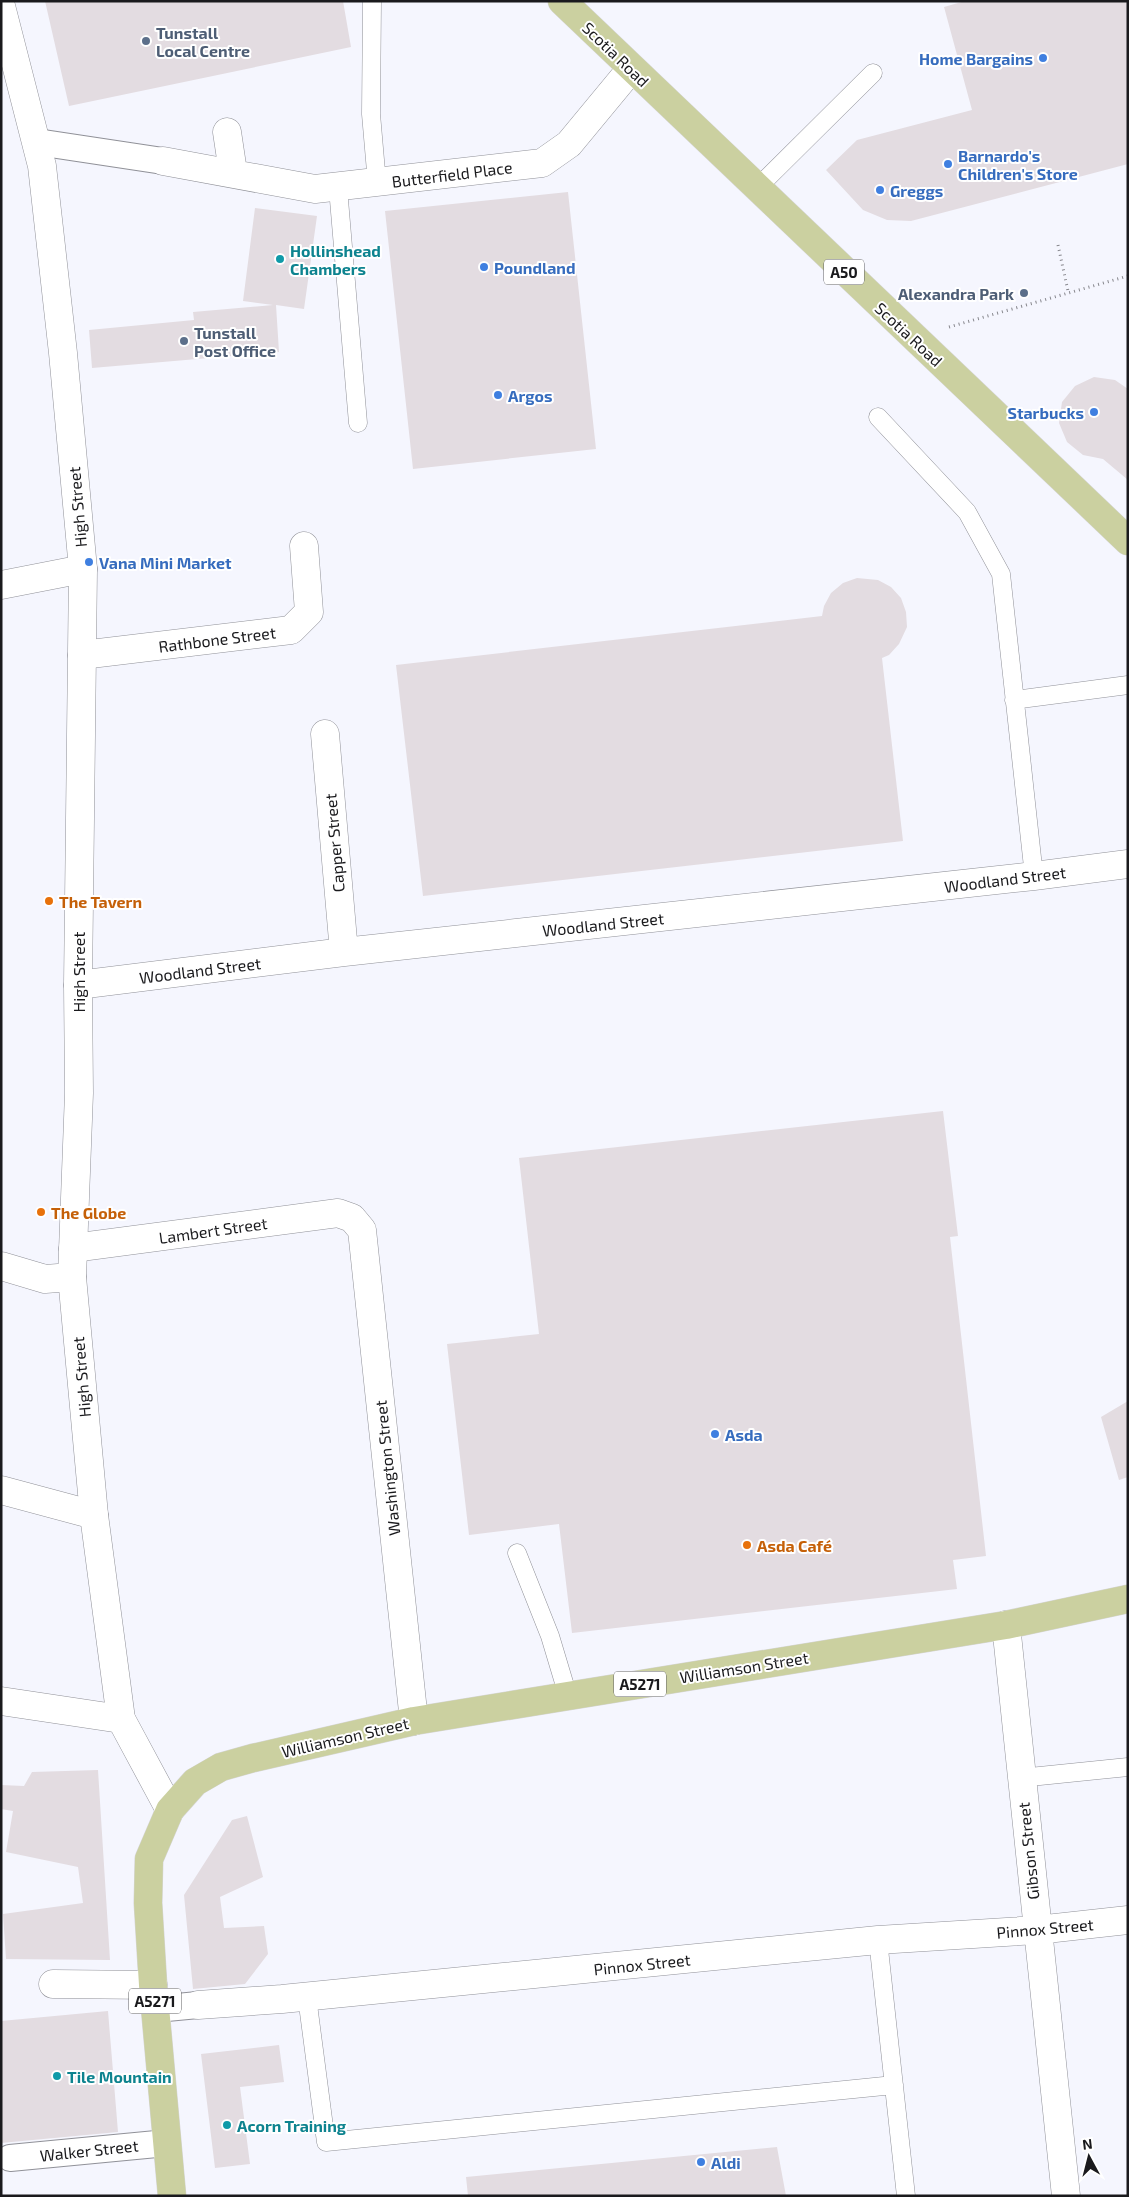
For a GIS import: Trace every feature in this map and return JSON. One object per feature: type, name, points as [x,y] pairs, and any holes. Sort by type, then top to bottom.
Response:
[{"type":"main road","name":"Scotia Road","points":[[562,1],[912,338],[1128,541]]},
{"type":"main road","name":"Williamson Street","points":[[170,1810],[194,1782],[221,1767],[414,1721],[1006,1625],[1128,1599]]},
{"type":"main road","name":"A5271","points":[[170,1810],[149,1858],[148,1903],[154,1997],[172,2196]]},
{"type":"street","name":"High Street","points":[[1,6],[8,55],[37,142],[42,166],[62,343],[83,569],[78,985],[79,1093],[72,1277],[94,1515],[121,1719],[170,1810]]},
{"type":"street","name":"Butterfield Place","points":[[37,142],[234,172],[316,189],[338,188],[542,163],[570,144],[631,69]]},
{"type":"street","points":[[227,132],[234,172]]},
{"type":"street","name":"Rathbone Street","points":[[82,655],[291,630],[309,612],[304,546]]},
{"type":"street","points":[[1,585],[83,569]]},
{"type":"street","name":"Capper Street","points":[[325,734],[344,952]]},
{"type":"street","name":"Woodland Street","points":[[78,985],[344,952],[1128,864]]},
{"type":"street","name":"Lambert Street","points":[[73,1248],[338,1213],[352,1218]]},
{"type":"street","name":"Washington Street","points":[[352,1218],[362,1230],[414,1721]]},
{"type":"street","points":[[1,1266],[45,1279],[72,1277]]},
{"type":"street","points":[[1,1490],[94,1515]]},
{"type":"street","name":"Gibson Street","points":[[1006,1625],[1020,1778],[1066,2196]]},
{"type":"street","points":[[1,1701],[121,1719]]},
{"type":"street","name":"Pinnox Street","points":[[154,1997],[198,2005],[307,1997],[878,1940],[1037,1930],[1128,1920]]},
{"type":"street","points":[[53,1984],[154,1997]]},
{"type":"street","name":"Walker Street","points":[[10,2158],[167,2143]]},
{"type":"lane","points":[[372,1],[371,114],[377,183]]},
{"type":"lane","points":[[756,189],[873,73]]},
{"type":"lane","points":[[338,188],[358,423]]},
{"type":"lane","points":[[878,418],[967,512],[1001,574],[1034,876]]},
{"type":"lane","points":[[1014,700],[1128,685]]},
{"type":"lane","points":[[517,1553],[550,1636],[568,1696]]},
{"type":"lane","points":[[1020,1778],[1128,1767]]},
{"type":"lane","points":[[878,1940],[906,2196]]},
{"type":"lane","points":[[307,1997],[326,2142],[894,2085]]},
{"type":"path","points":[[1058,245],[1068,291]]},
{"type":"path","points":[[912,338],[1068,291],[1128,276]]},
{"type":"building","points":[[45,1],[343,1],[351,47],[69,106]]},
{"type":"building","name":"Home Bargains","points":[[965,1],[1128,1],[1128,164],[911,221],[887,220],[863,210],[826,170],[857,140],[972,110],[944,7]]},
{"type":"building","points":[[568,192],[596,449],[413,469],[385,211]]},
{"type":"building","points":[[255,208],[317,216],[304,309],[276,305],[279,352],[92,368],[89,330],[194,320],[193,312],[273,305],[243,301]]},
{"type":"building","name":"Starbucks","points":[[1094,377],[1115,380],[1128,389],[1128,480],[1103,459],[1083,455],[1067,442],[1059,423],[1062,402],[1075,386]]},
{"type":"building","points":[[857,578],[878,580],[891,587],[901,598],[906,612],[907,627],[899,644],[889,655],[882,658],[903,841],[423,896],[396,665],[822,616],[824,606],[831,593],[843,583]]},
{"type":"building","name":"Asda","points":[[943,1111],[958,1236],[950,1237],[986,1556],[953,1560],[957,1589],[572,1633],[559,1524],[469,1535],[447,1344],[539,1334],[519,1158]]},
{"type":"building","points":[[1128,1401],[1128,1477],[1119,1480],[1101,1417]]},
{"type":"building","points":[[98,1770],[110,1960],[6,1959],[3,1914],[83,1903],[78,1867],[6,1852],[13,1811],[1,1809],[1,1785],[24,1786],[32,1772]]},
{"type":"building","points":[[247,1816],[263,1877],[220,1897],[224,1928],[264,1926],[268,1954],[245,1984],[193,1989],[184,1895],[232,1820]]},
{"type":"building","name":"Tile Mountain","points":[[108,2011],[118,2132],[1,2143],[1,2021]]},
{"type":"building","name":"Acorn Training","points":[[279,2045],[284,2082],[240,2087],[250,2164],[215,2168],[201,2054]]},
{"type":"building","name":"Aldi","points":[[777,2147],[786,2196],[468,2196],[466,2177]]},
{"type":"place","name":"Tunstall Local Centre","points":[[146,41]]},
{"type":"place","name":"Home Bargains","points":[[1043,58]]},
{"type":"place","name":"Barnardo's Children's Store","points":[[948,164]]},
{"type":"place","name":"Greggs","points":[[880,190]]},
{"type":"place","name":"Hollinshead Chambers","points":[[280,259]]},
{"type":"place","name":"Poundland","points":[[484,267]]},
{"type":"place","name":"Alexandra Park","points":[[1024,293]]},
{"type":"place","name":"Tunstall Post Office","points":[[184,341]]},
{"type":"place","name":"Argos","points":[[498,395]]},
{"type":"place","name":"Starbucks","points":[[1094,412]]},
{"type":"place","name":"Vana Mini Market","points":[[89,562]]},
{"type":"place","name":"The Tavern","points":[[49,901]]},
{"type":"place","name":"The Globe","points":[[41,1212]]},
{"type":"place","name":"Asda","points":[[715,1434]]},
{"type":"place","name":"Asda Café","points":[[747,1545]]},
{"type":"place","name":"Tile Mountain","points":[[57,2076]]},
{"type":"place","name":"Acorn Training","points":[[227,2125]]},
{"type":"place","name":"Aldi","points":[[701,2162]]}]
